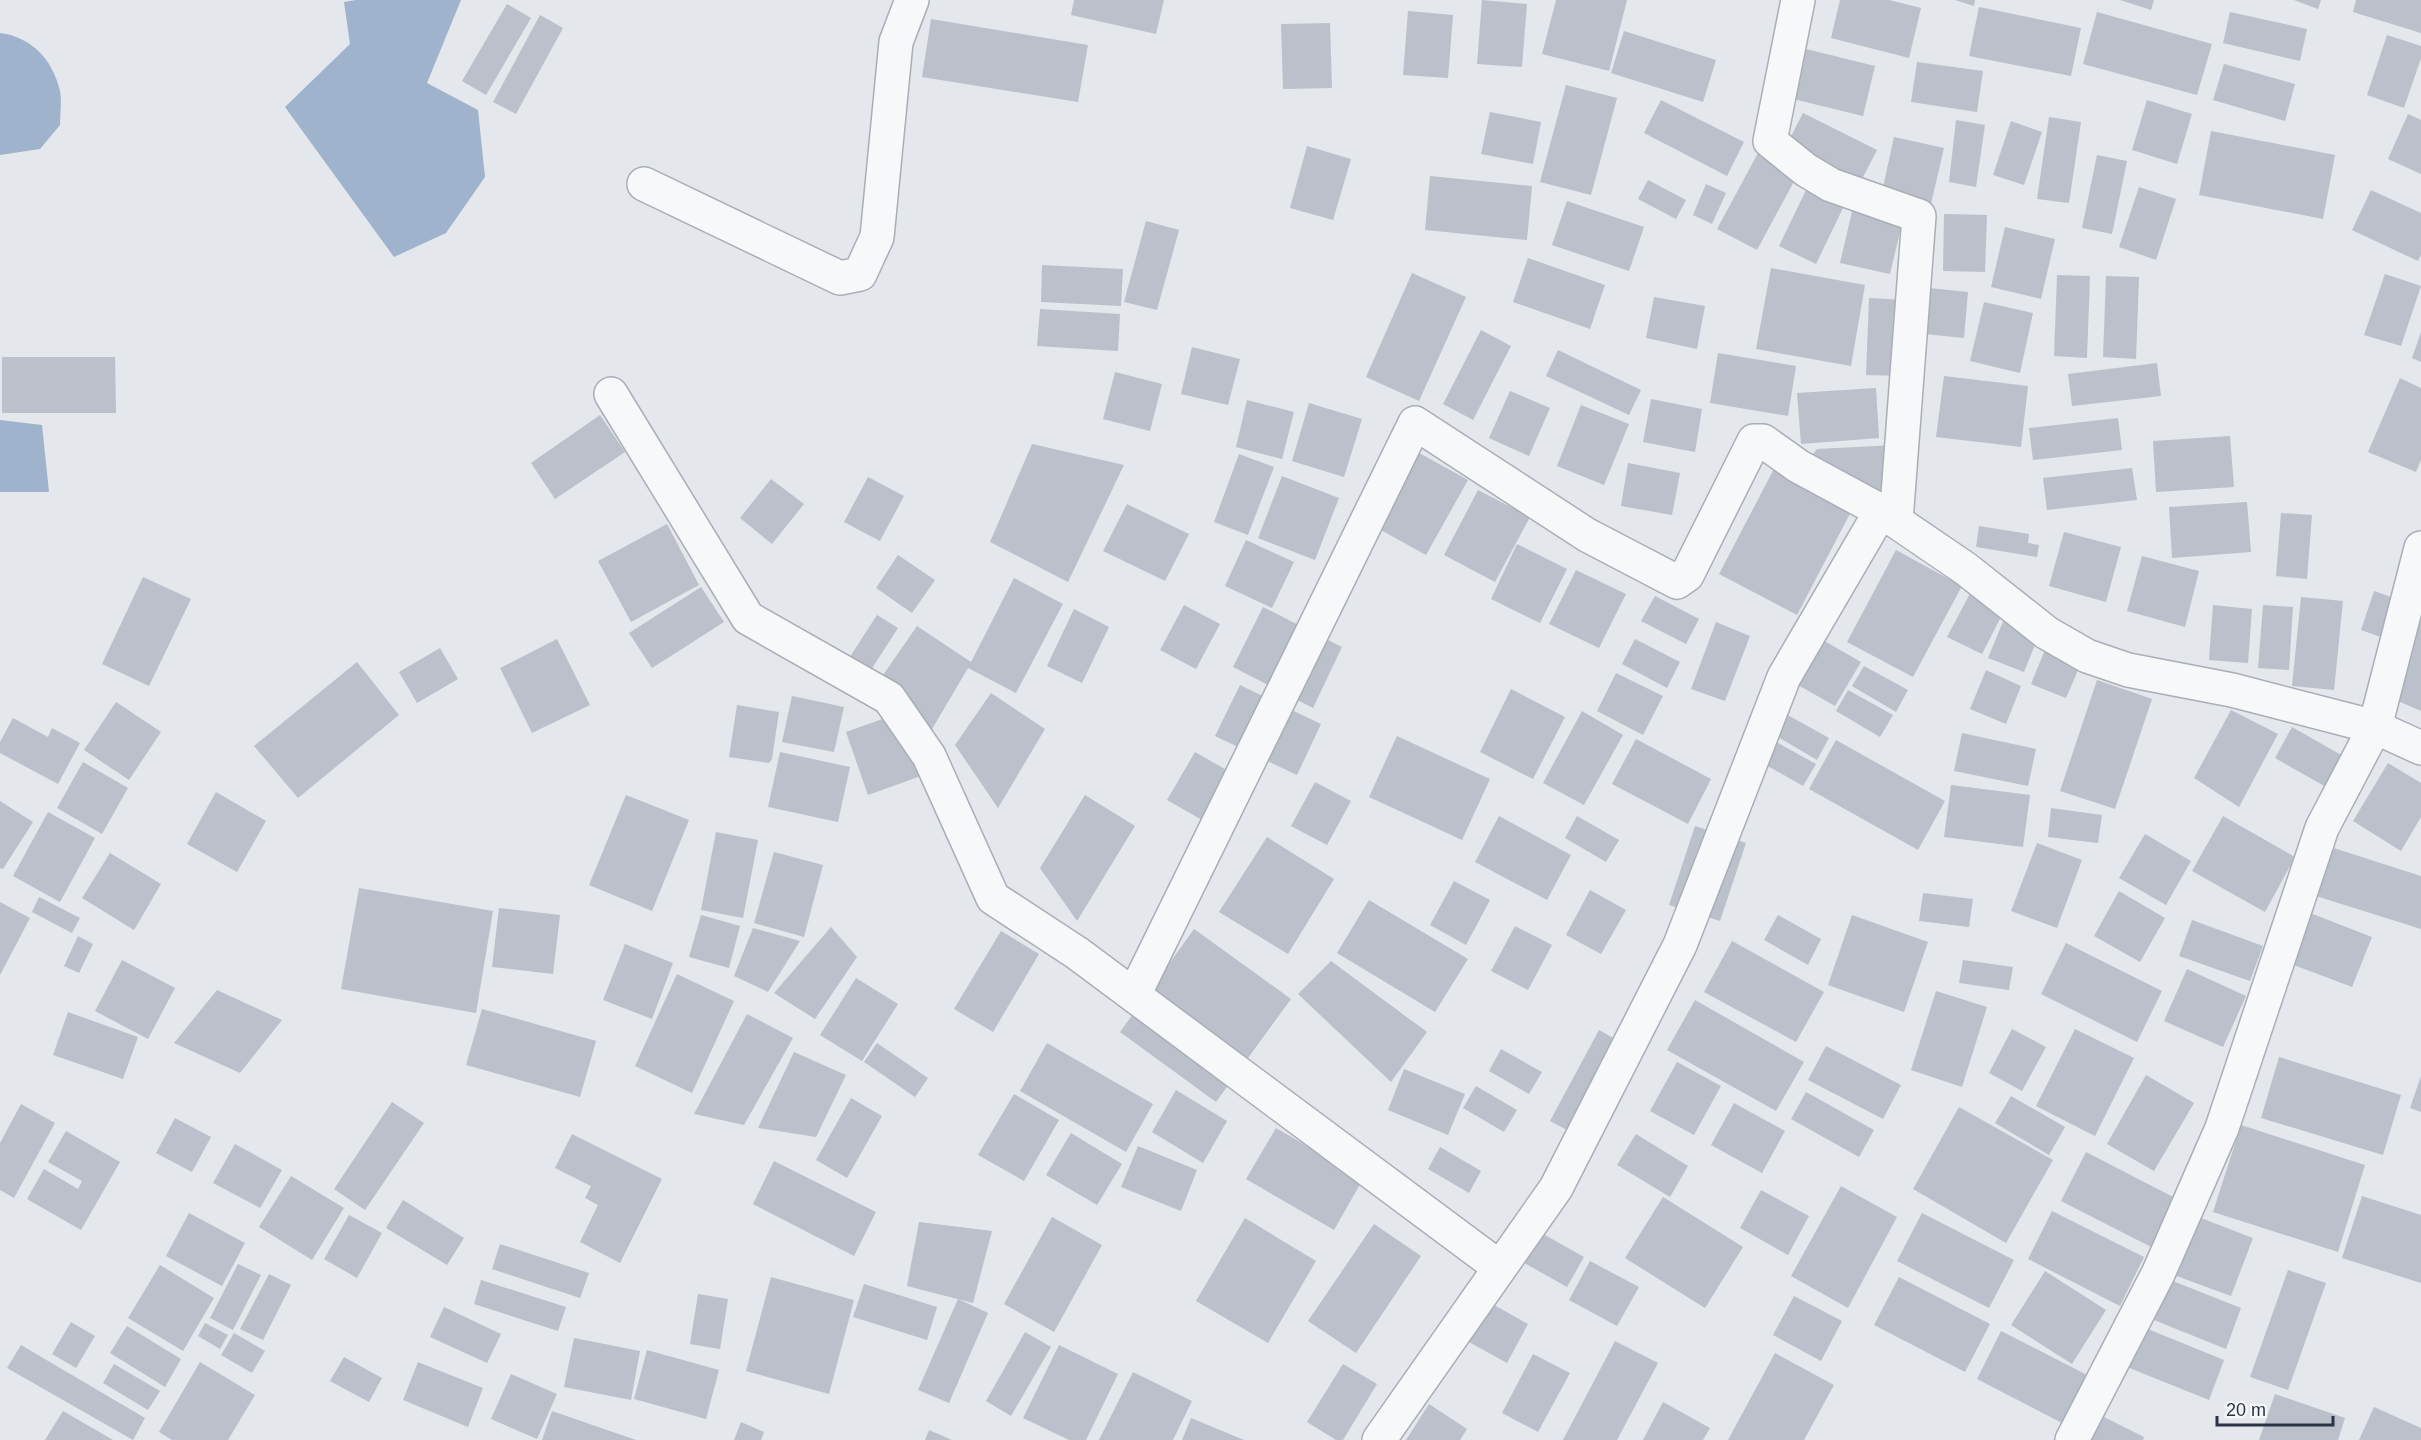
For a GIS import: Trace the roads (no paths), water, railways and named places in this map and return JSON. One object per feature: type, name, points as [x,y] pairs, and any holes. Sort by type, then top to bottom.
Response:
[{"type":"street","points":[[644,184],[840,278],[860,274],[877,237],[896,42],[912,0]]},
{"type":"street","points":[[1379,1440],[1556,1188],[1674,956],[1784,677],[1888,516],[1919,216],[1831,185],[1806,170],[1770,141],[1798,0]]},
{"type":"street","points":[[611,394],[748,618],[889,698],[929,756],[993,898],[1077,953],[1499,1267]]},
{"type":"street","points":[[1134,995],[1415,423],[1587,535],[1677,582],[1688,575],[1754,441],[1763,441],[1798,466],[1888,516],[1966,569],[2047,633],[2087,656],[2128,670],[2232,690],[2375,727],[2421,748]]},
{"type":"street","points":[[2072,1440],[2158,1274],[2222,1128],[2322,828],[2375,727],[2421,548]]},
{"type":"water","points":[[461,0],[427,83],[478,110],[485,177],[446,233],[394,257],[285,107],[350,44],[344,2]]},
{"type":"water","points":[[0,33],[22,39],[31,45],[46,60],[57,80],[61,95],[60,125],[40,149],[0,155]]},
{"type":"water","points":[[0,420],[42,425],[49,492],[0,492]]}]
